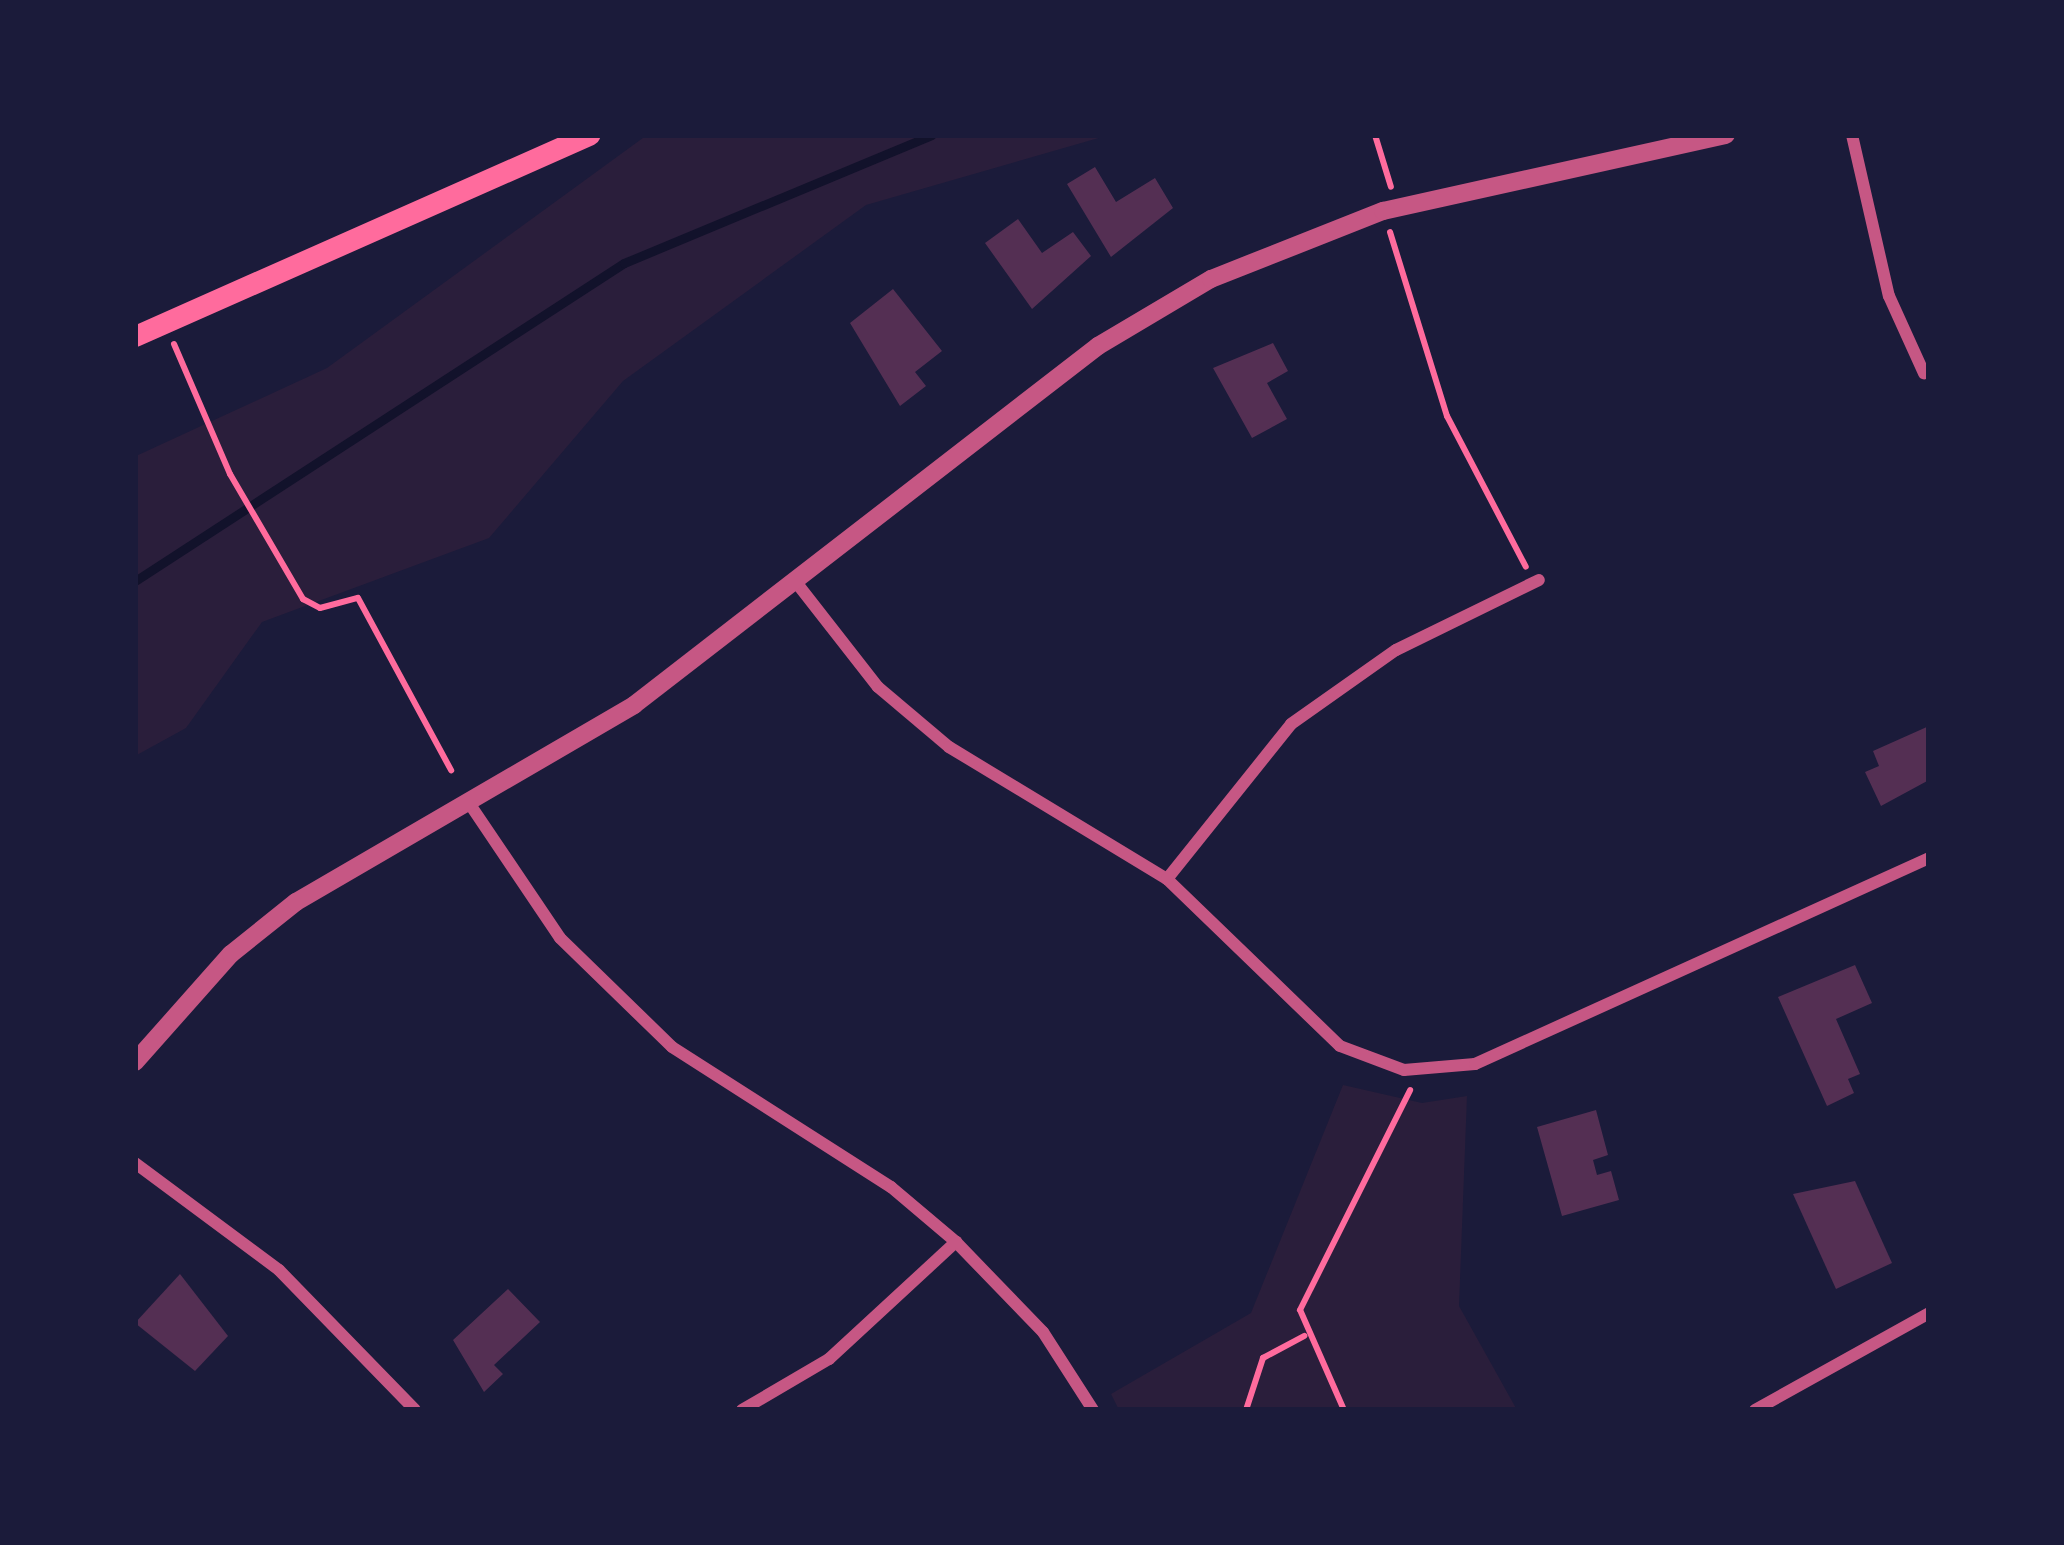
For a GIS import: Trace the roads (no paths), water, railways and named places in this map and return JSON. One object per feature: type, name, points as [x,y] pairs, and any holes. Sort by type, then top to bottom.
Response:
[{"type":"main road","points":[[135,336],[590,135]]},
{"type":"street","points":[[135,1062],[232,954],[296,902],[634,705],[799,586],[1097,346],[1211,279],[1390,210],[1726,135]]},
{"type":"street","points":[[1852,135],[1889,296],[1924,373]]},
{"type":"street","points":[[1166,878],[1291,724],[1396,650],[1539,580]]},
{"type":"street","points":[[799,586],[878,687],[949,747],[1166,878],[1340,1046],[1404,1070],[1475,1064],[1929,858]]},
{"type":"street","points":[[467,800],[560,938],[672,1047],[892,1187],[956,1242],[1043,1332],[1093,1410]]},
{"type":"street","points":[[135,1163],[279,1270],[415,1410]]},
{"type":"street","points":[[742,1410],[829,1359],[956,1242]]},
{"type":"street","points":[[1756,1410],[1929,1313]]},
{"type":"waterway","points":[[135,581],[624,263],[931,135]]}]
